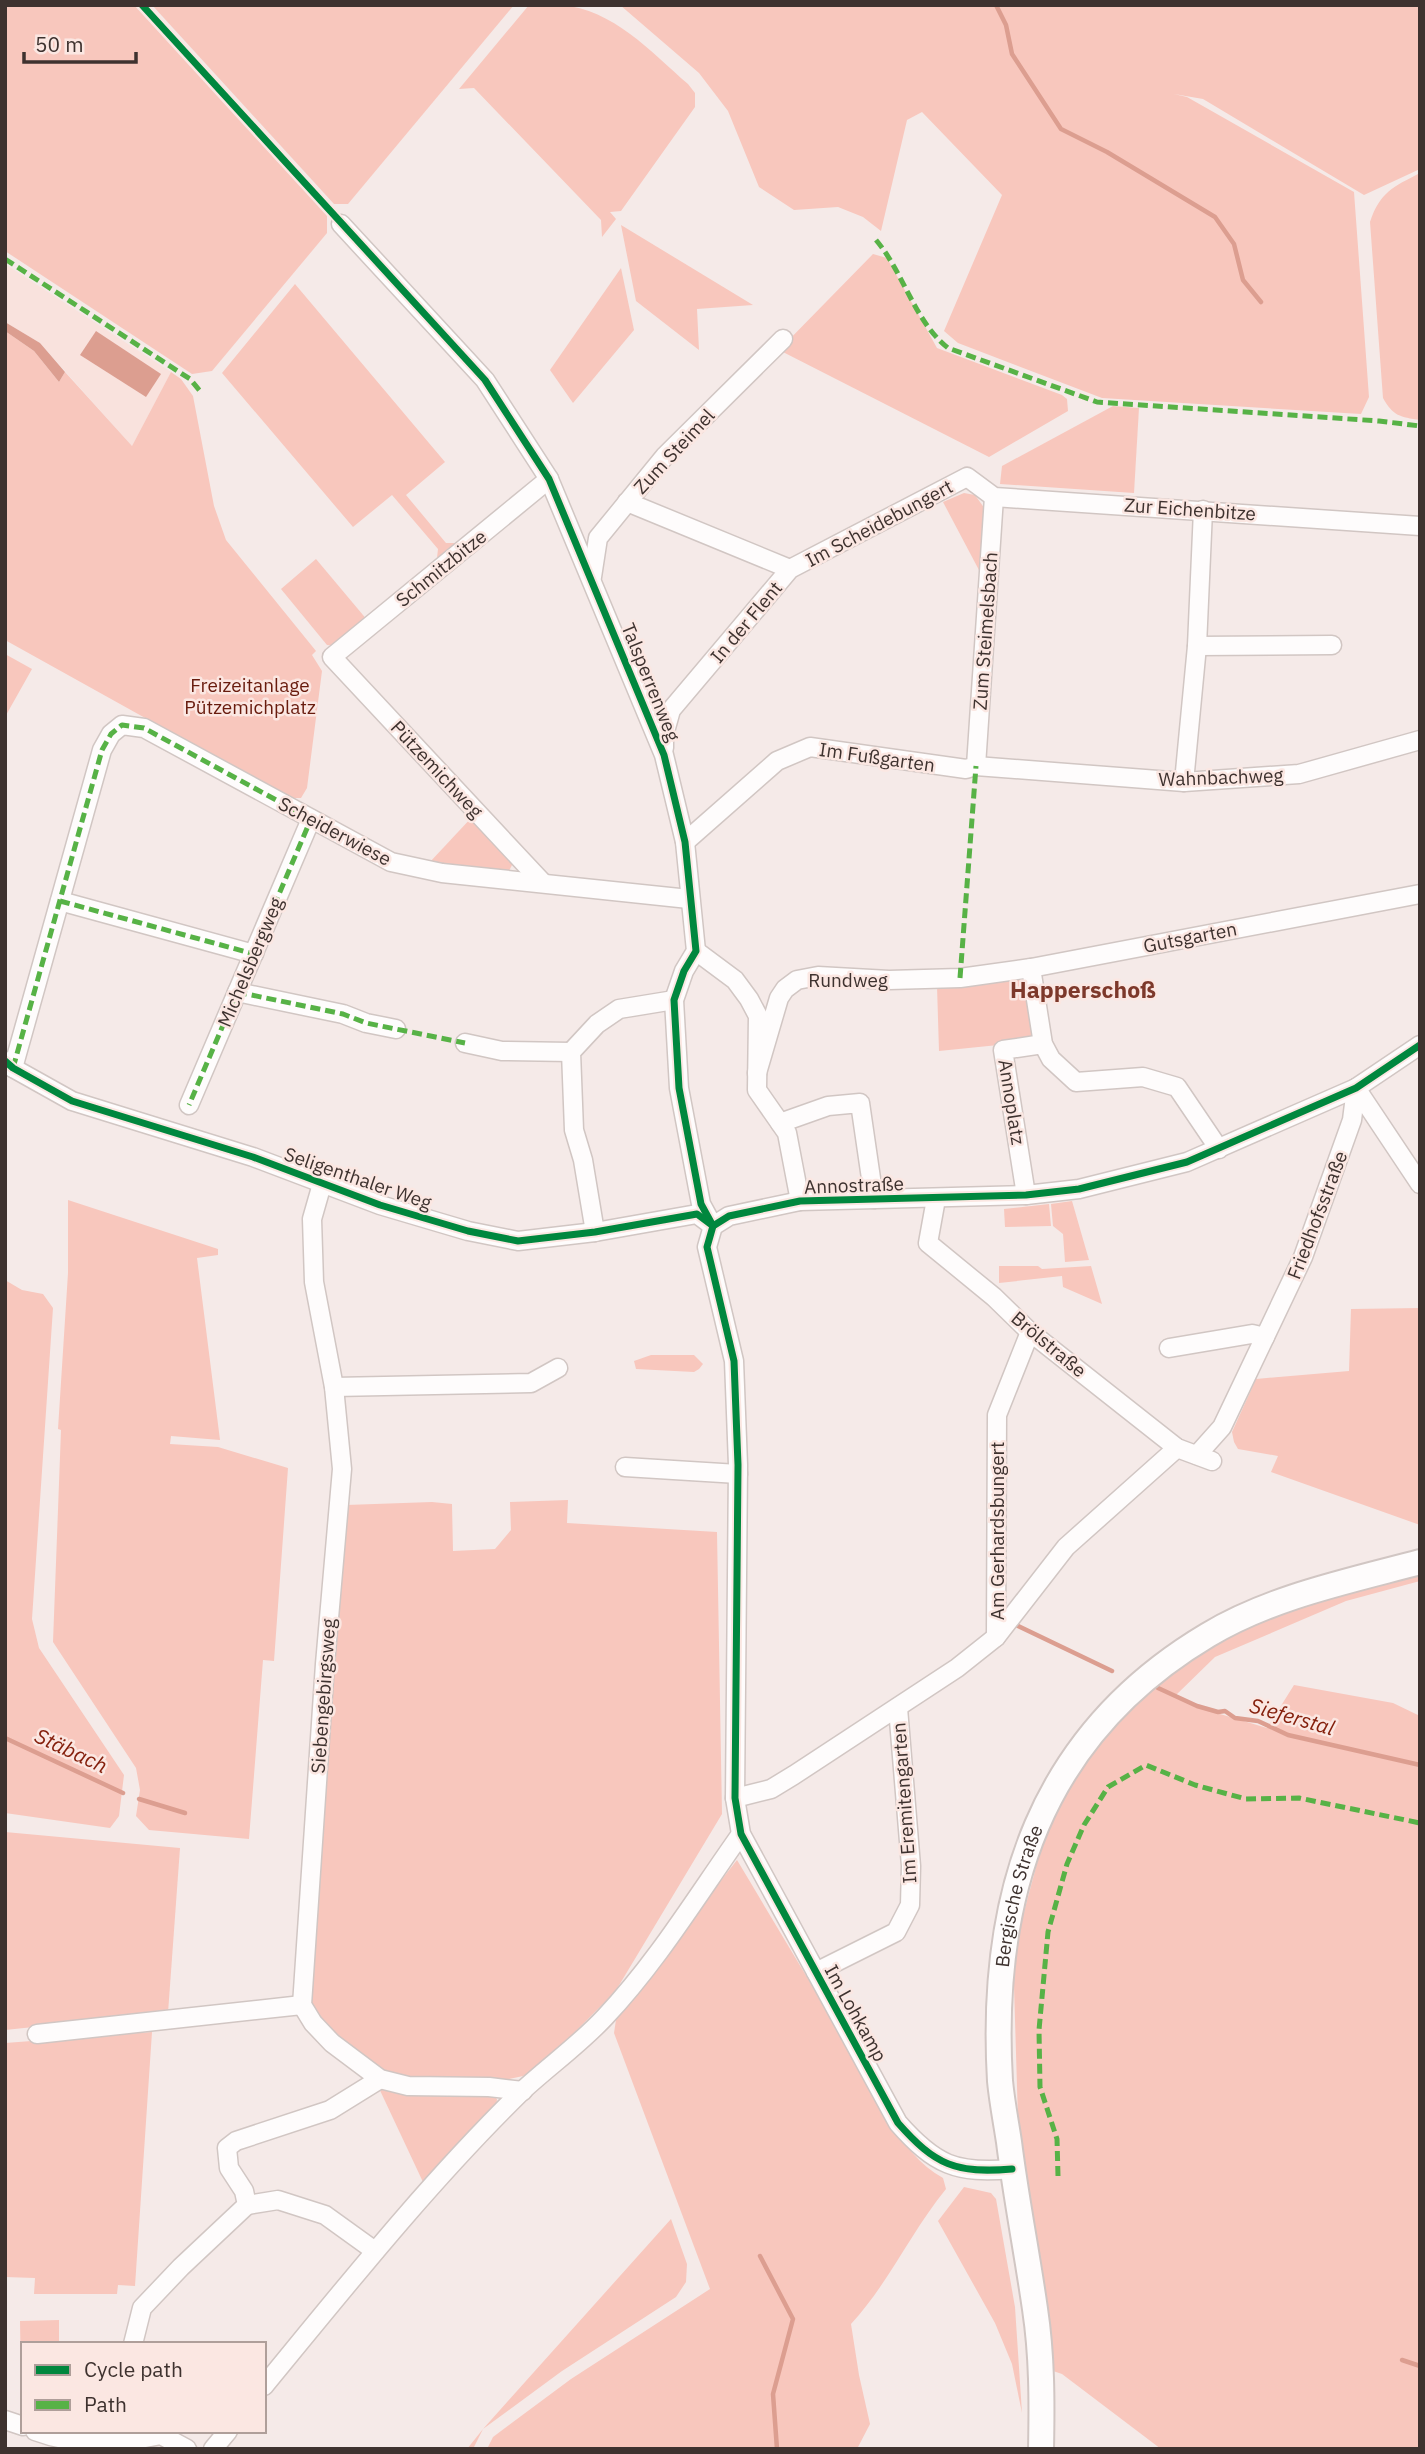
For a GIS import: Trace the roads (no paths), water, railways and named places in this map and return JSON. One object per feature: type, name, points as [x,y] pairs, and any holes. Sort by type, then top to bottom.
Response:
[{"type":"main road","name":"Bergische Straße","points":[[1041,2449],[1042,2391],[1035,2312],[1000,2083],[999,2015],[1004,1951],[1015,1887],[1031,1836],[1054,1788],[1102,1719],[1158,1668],[1209,1634],[1254,1612],[1326,1588],[1420,1562]]},
{"type":"street","name":"Talsperrenweg","points":[[341,224],[485,380],[550,479],[664,755],[685,842],[696,951]]},
{"type":"street","name":"Zum Steimel","points":[[592,578],[597,538],[665,456],[783,339]]},
{"type":"street","name":"Im Scheidebungert","points":[[790,569],[967,477],[994,496]]},
{"type":"street","name":"Schmitzbitze","points":[[332,657],[550,479]]},
{"type":"street","name":"Zur Eichenbitze","points":[[994,496],[1420,526]]},
{"type":"street","name":"Zum Steimelsbach","points":[[976,766],[994,496]]},
{"type":"street","name":"In der Flent","points":[[627,502],[790,569],[671,710],[664,735],[664,755]]},
{"type":"street","points":[[1184,782],[1197,646],[1203,510]]},
{"type":"street","points":[[1197,646],[1332,645]]},
{"type":"street","name":"Pützemichweg","points":[[332,657],[542,882]]},
{"type":"street","name":"Scheiderwiese","points":[[60,901],[102,750],[111,734],[122,725],[144,728],[391,862],[442,873],[689,899]]},
{"type":"street","name":"Wahnbachweg","points":[[976,766],[1184,782],[1298,774],[1420,740]]},
{"type":"street","name":"Im Fußgarten","points":[[685,842],[777,761],[810,747],[966,769],[976,766]]},
{"type":"street","name":"Michelsbergweg","points":[[189,1105],[311,819]]},
{"type":"street","name":"Gutsgarten","points":[[960,978],[1031,968],[1420,894]]},
{"type":"street","points":[[9,1064],[60,901],[254,954]]},
{"type":"street","points":[[735,1798],[738,1474],[734,1356],[707,1247],[713,1226],[701,1203],[679,1088],[674,1000],[684,971],[696,951],[735,980],[758,1016],[757,1090],[787,1133],[800,1201]]},
{"type":"street","points":[[1031,968],[1044,1044],[1051,1059],[1076,1082],[1143,1077],[1177,1087],[1219,1150]]},
{"type":"street","name":"Rundweg","points":[[757,1073],[779,998],[785,989],[797,980],[818,976],[888,980],[960,978]]},
{"type":"street","points":[[237,992],[343,1014],[366,1023],[396,1029]]},
{"type":"street","points":[[595,1232],[583,1160],[574,1130],[571,1052],[597,1024],[619,1009],[674,1000]]},
{"type":"street","points":[[465,1043],[502,1051],[571,1052]]},
{"type":"street","name":"Annoplatz","points":[[1026,1195],[1003,1050],[1044,1044]]},
{"type":"street","name":"Annostraße","points":[[713,1226],[729,1216],[800,1201],[1026,1195],[1079,1189],[1187,1162],[1356,1088],[1420,1045]]},
{"type":"street","name":"Seligenthaler Weg","points":[[9,1064],[72,1101],[253,1157],[380,1205],[468,1231],[518,1241],[595,1232],[697,1214],[713,1226]]},
{"type":"street","points":[[1356,1088],[1420,1184]]},
{"type":"street","name":"Friedhofsstraße","points":[[1204,1458],[1222,1427],[1308,1245],[1352,1120],[1356,1088]]},
{"type":"street","name":"Annostraße","points":[[780,1123],[828,1106],[860,1103],[874,1199]]},
{"type":"street","name":"Siebengebirgsweg","points":[[302,2005],[325,1664],[342,1469],[334,1387],[314,1282],[313,1219],[322,1184]]},
{"type":"street","name":"Brölstraße","points":[[936,1199],[928,1243],[994,1297],[1030,1332],[1177,1448],[1204,1458]]},
{"type":"street","name":"Am Gerhardsbungert","points":[[735,1798],[771,1788],[898,1708],[957,1668],[996,1637],[997,1415],[1030,1332]]},
{"type":"street","points":[[1169,1348],[1252,1334],[1265,1337]]},
{"type":"street","points":[[334,1387],[531,1383],[558,1368]]},
{"type":"street","points":[[996,1637],[1066,1547],[1177,1448]]},
{"type":"street","points":[[625,1467],[738,1474]]},
{"type":"street","name":"Im Eremitengarten","points":[[816,1972],[896,1931],[910,1905],[911,1866],[898,1708]]},
{"type":"street","name":"Im Lohkamp","points":[[735,1798],[741,1834],[898,2123],[920,2148],[961,2169],[987,2172],[1012,2169]]},
{"type":"street","points":[[266,2384],[374,2251],[523,2091],[604,2018],[653,1959],[741,1834]]},
{"type":"street","points":[[37,2034],[302,2005],[313,2024],[332,2043],[380,2079],[408,2086],[489,2087],[523,2091]]},
{"type":"street","points":[[247,2205],[244,2191],[229,2168],[226,2148],[236,2141],[330,2110],[380,2079]]},
{"type":"street","points":[[134,2342],[142,2308],[247,2205],[278,2200],[326,2215],[374,2251]]},
{"type":"street","points":[[40,2433],[55,2439],[111,2443],[134,2435],[161,2435],[187,2449]]},
{"type":"street","points":[[213,2449],[226,2433]]},
{"type":"waterway","points":[[996,5],[1006,25],[1012,54],[1061,129],[1107,152],[1215,217],[1234,244],[1243,280],[1261,302]]},
{"type":"waterway","name":"Sieferstal","points":[[1014,1624],[1112,1671]]},
{"type":"waterway","name":"Sieferstal","points":[[1158,1688],[1197,1706],[1218,1712],[1225,1711],[1235,1718],[1258,1721],[1288,1735],[1420,1765]]},
{"type":"waterway","name":"Stäbach","points":[[5,1738],[123,1793]]},
{"type":"waterway","name":"Stäbach","points":[[139,1799],[185,1813]]},
{"type":"waterway","points":[[760,2256],[793,2319],[773,2394],[777,2449]]},
{"type":"waterway","points":[[1402,2360],[1420,2366]]},
{"type":"district","name":"Happerschoß","points":[[1083,990]]},
{"type":"park label","name":"Freizeitanlage Pützemichplatz","points":[[250,696]]}]
